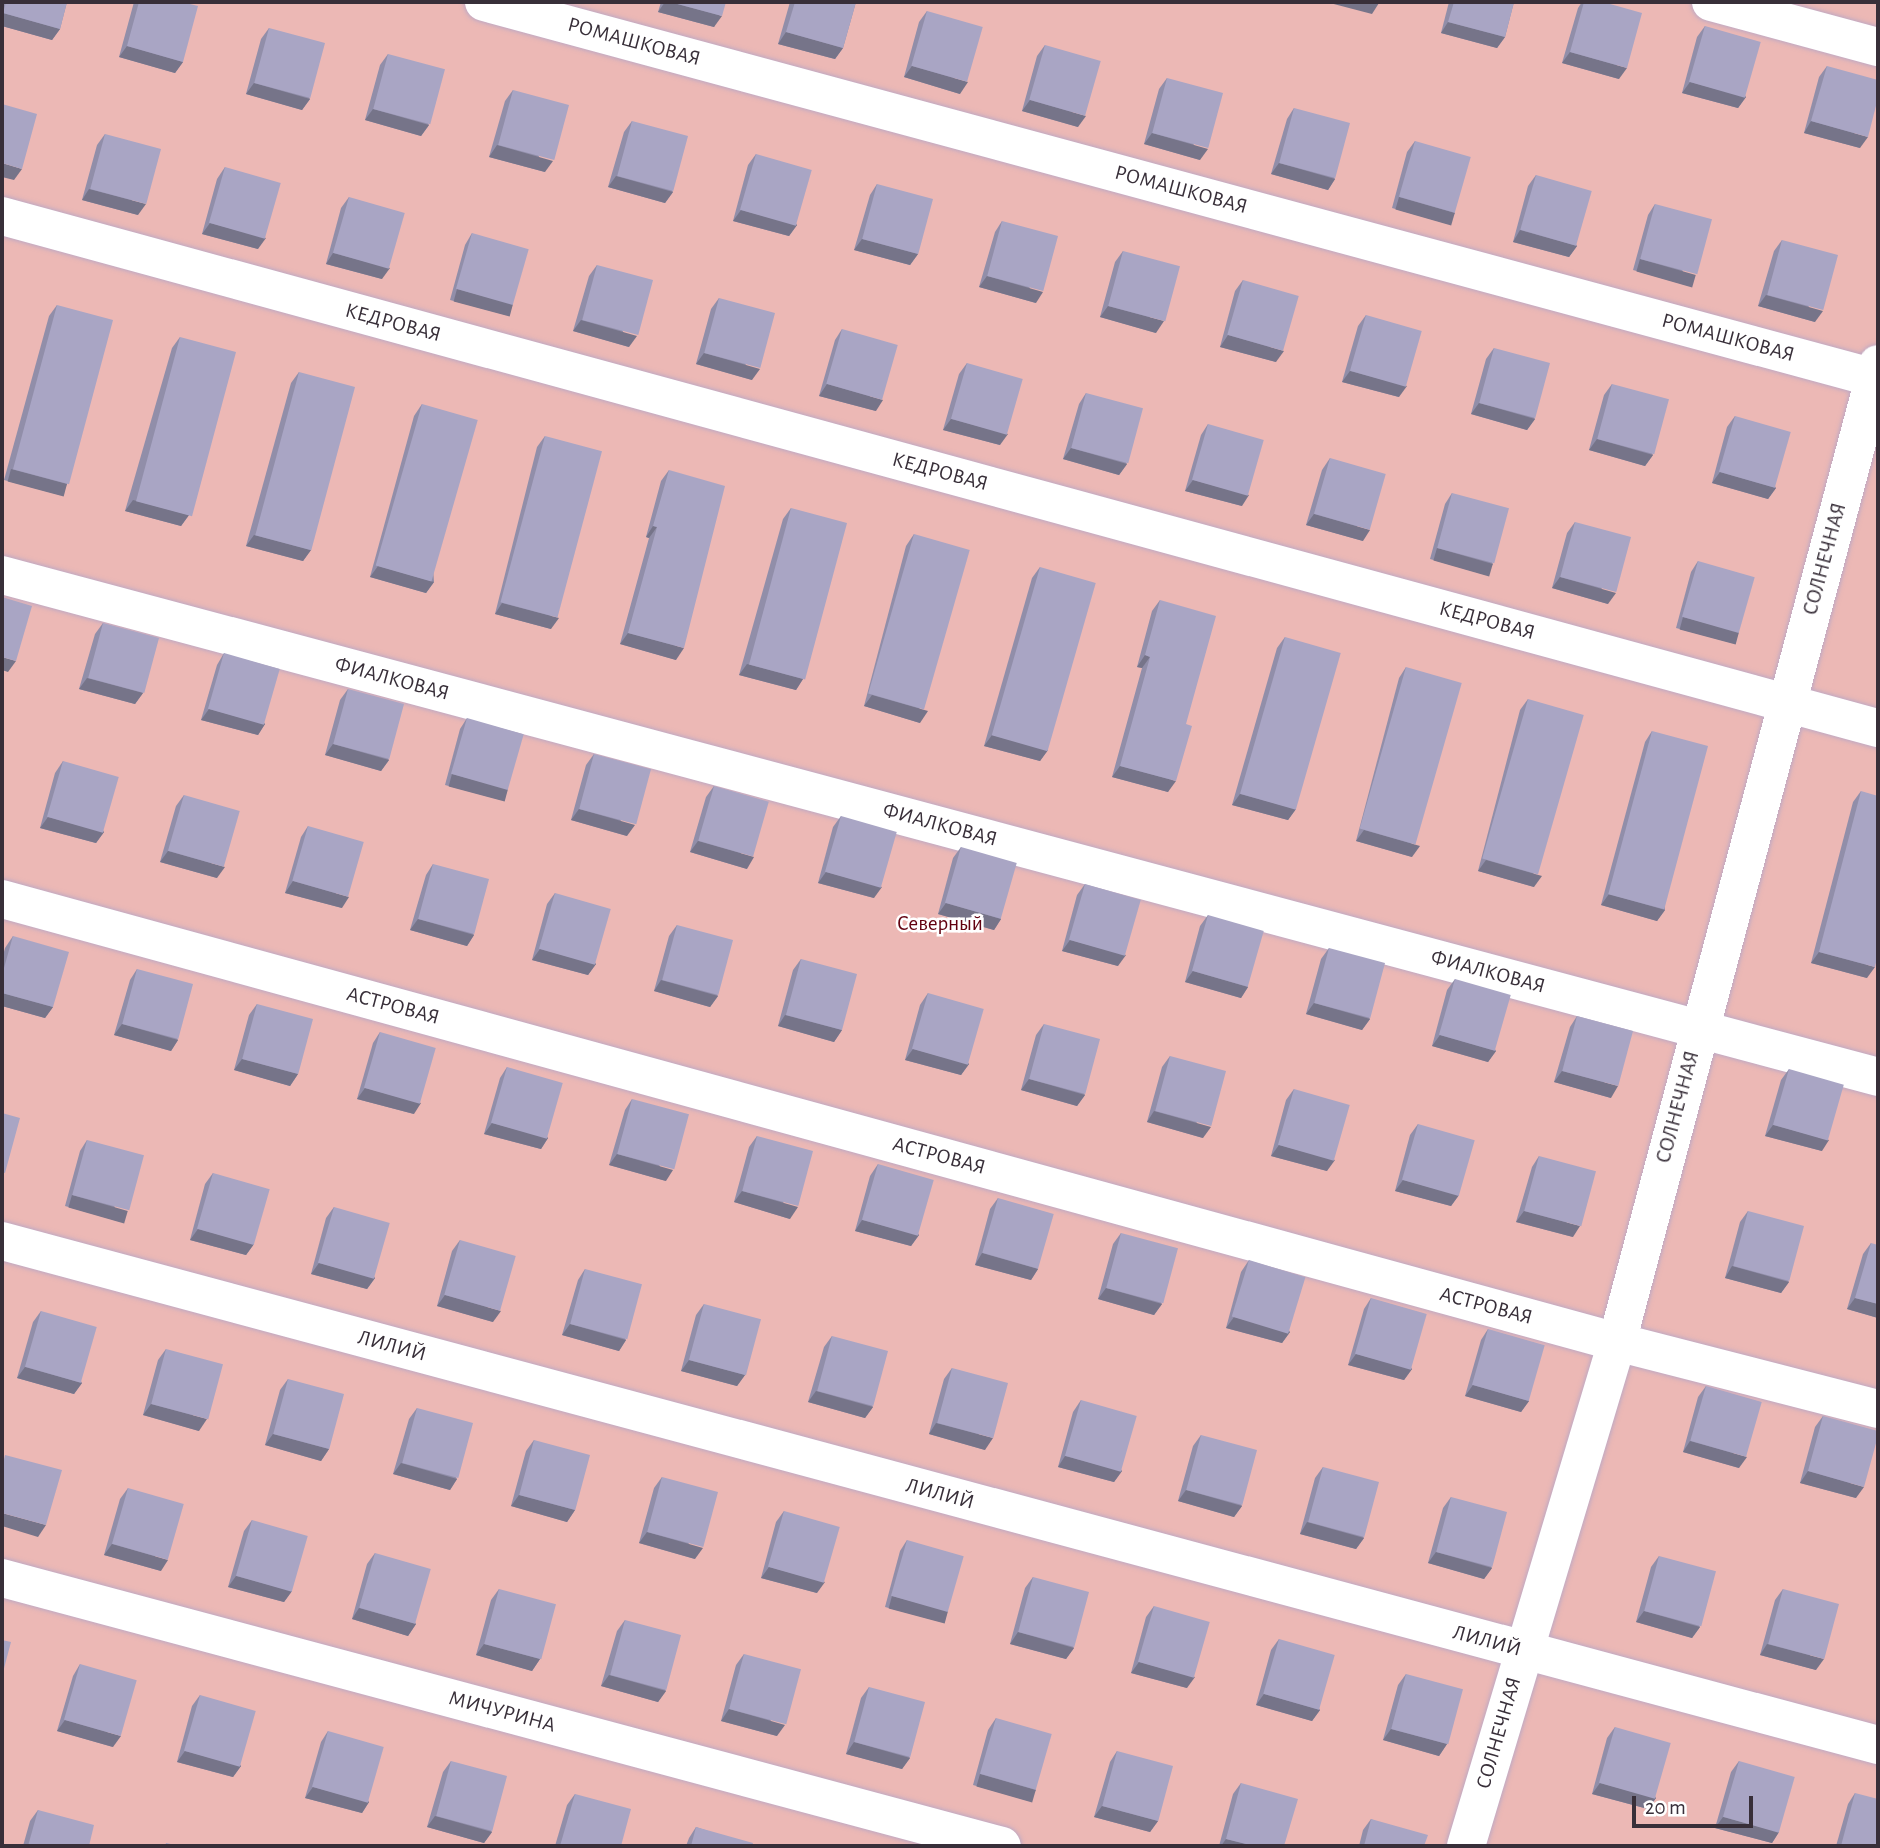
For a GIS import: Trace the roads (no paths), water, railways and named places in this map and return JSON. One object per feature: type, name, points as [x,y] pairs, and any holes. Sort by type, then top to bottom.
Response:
[{"type":"street","name":"РОМАШКОВАЯ","points":[[484,2],[1877,374]]},
{"type":"street","points":[[1711,2],[1878,47]]},
{"type":"street","name":"КЕДРОВАЯ","points":[[2,216],[1878,728]]},
{"type":"street","name":"СОЛНЕЧНАЯ","points":[[1465,1846],[1617,1342],[1786,703],[1877,374]]},
{"type":"street","name":"ФИАЛКОВАЯ","points":[[2,575],[1878,1077]]},
{"type":"street","name":"АСТРОВАЯ","points":[[2,899],[1617,1342],[1878,1409]]},
{"type":"street","name":"ЛИЛИЙ","points":[[2,1241],[1878,1745]]},
{"type":"street","name":"МИЧУРИНА","points":[[2,1578],[1002,1846]]},
{"type":"park label","name":"Северный","points":[[940,924]]}]
